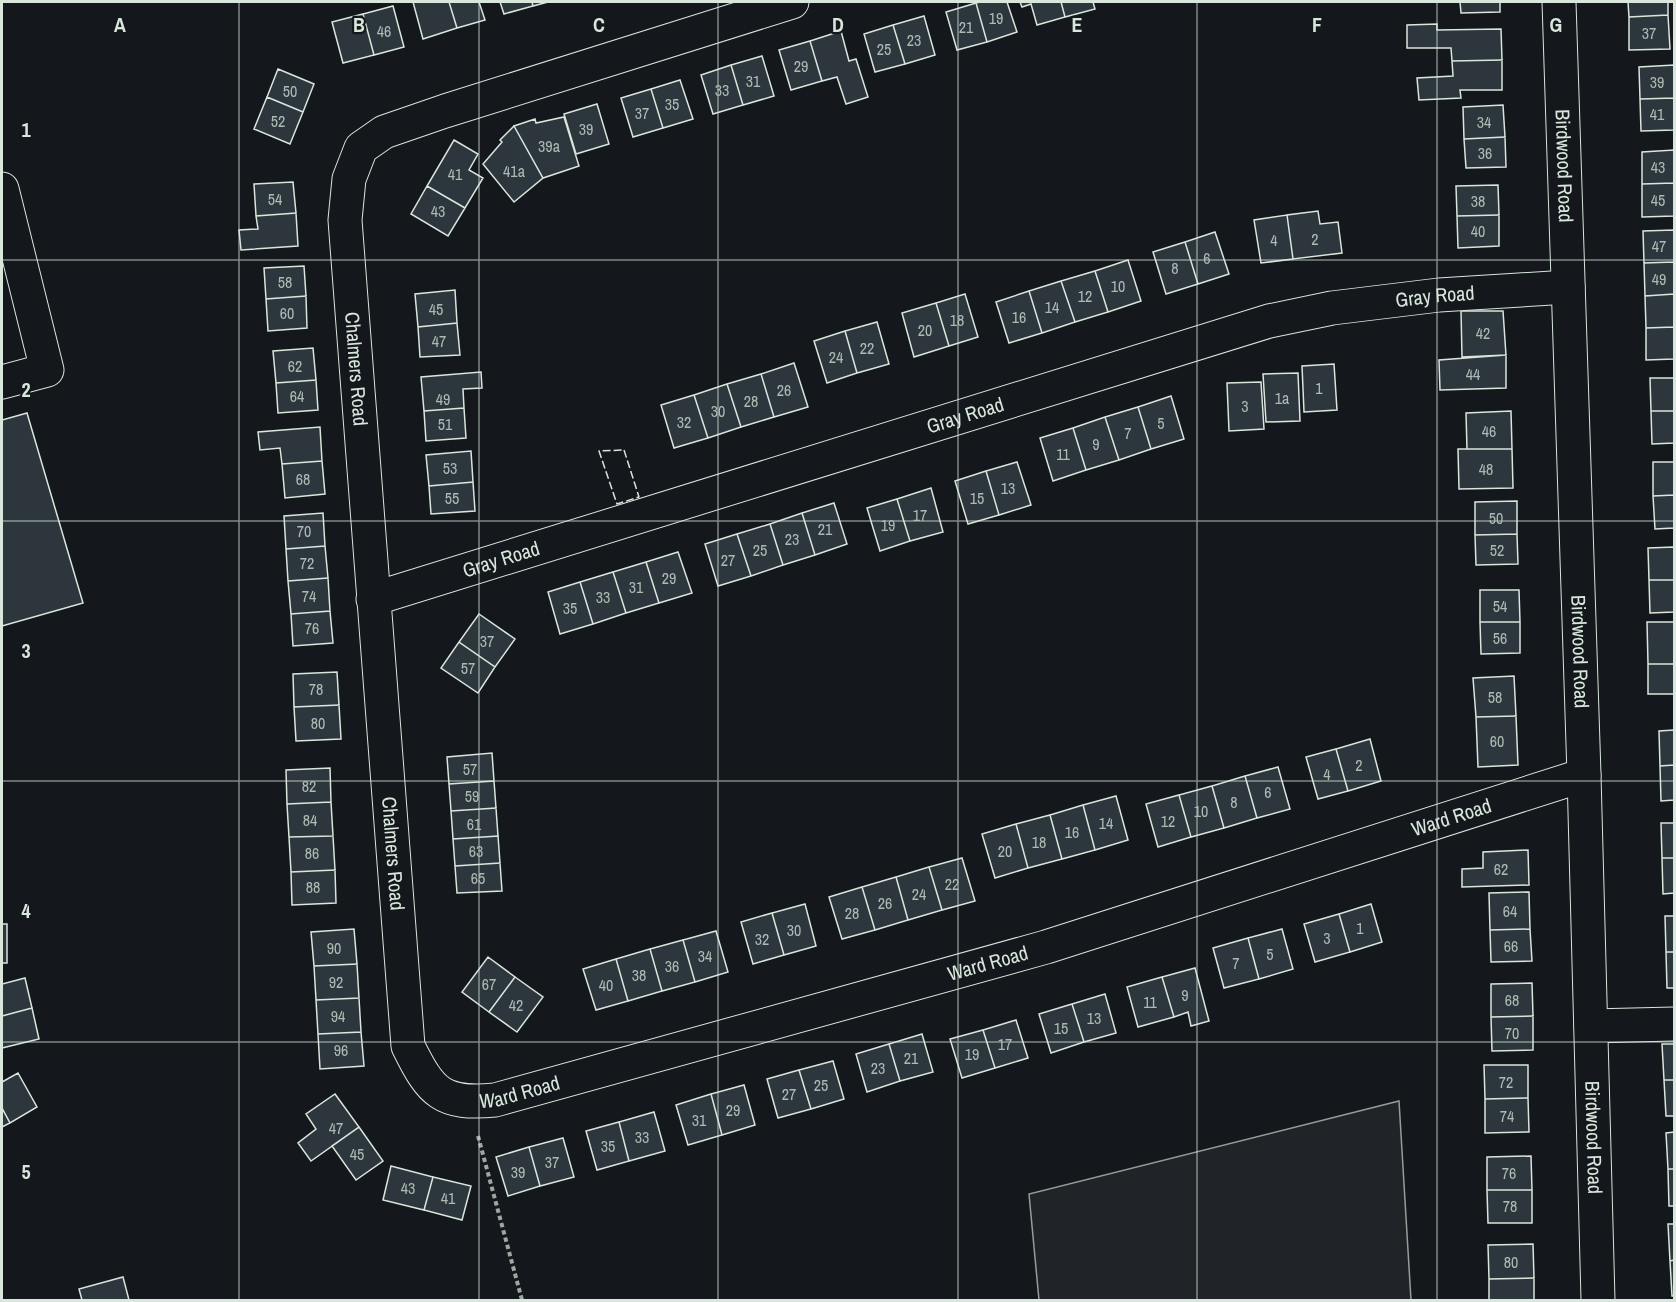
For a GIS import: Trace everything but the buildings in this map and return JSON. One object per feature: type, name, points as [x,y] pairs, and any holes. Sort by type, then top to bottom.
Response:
[{"type":"street","name":"Chalmers Road","points":[[408,1046],[345,220],[350,179],[361,148],[384,132],[445,111],[792,2]]},
{"type":"street","name":"Birdwood Road","points":[[1558,2],[1584,774],[1598,1300]]},
{"type":"street","points":[[2,189],[47,370],[2,382]]},
{"type":"street","name":"Gray Road","points":[[374,599],[1269,321],[1332,308],[1439,295],[1568,287]]},
{"type":"street","name":"Ward Road","points":[[408,1046],[420,1070],[434,1088],[449,1098],[469,1102],[495,1100],[1046,947],[1584,774]]},
{"type":"street","points":[[1590,1026],[1674,1024]]},
{"type":"path","points":[[469,1102],[522,1300]]},
{"type":"shaded area","points":[[1399,1101],[1411,1300],[1039,1300],[1029,1194]]},
{"type":"fence","points":[[624,450],[639,497],[617,504],[599,451],[624,450]]}]
